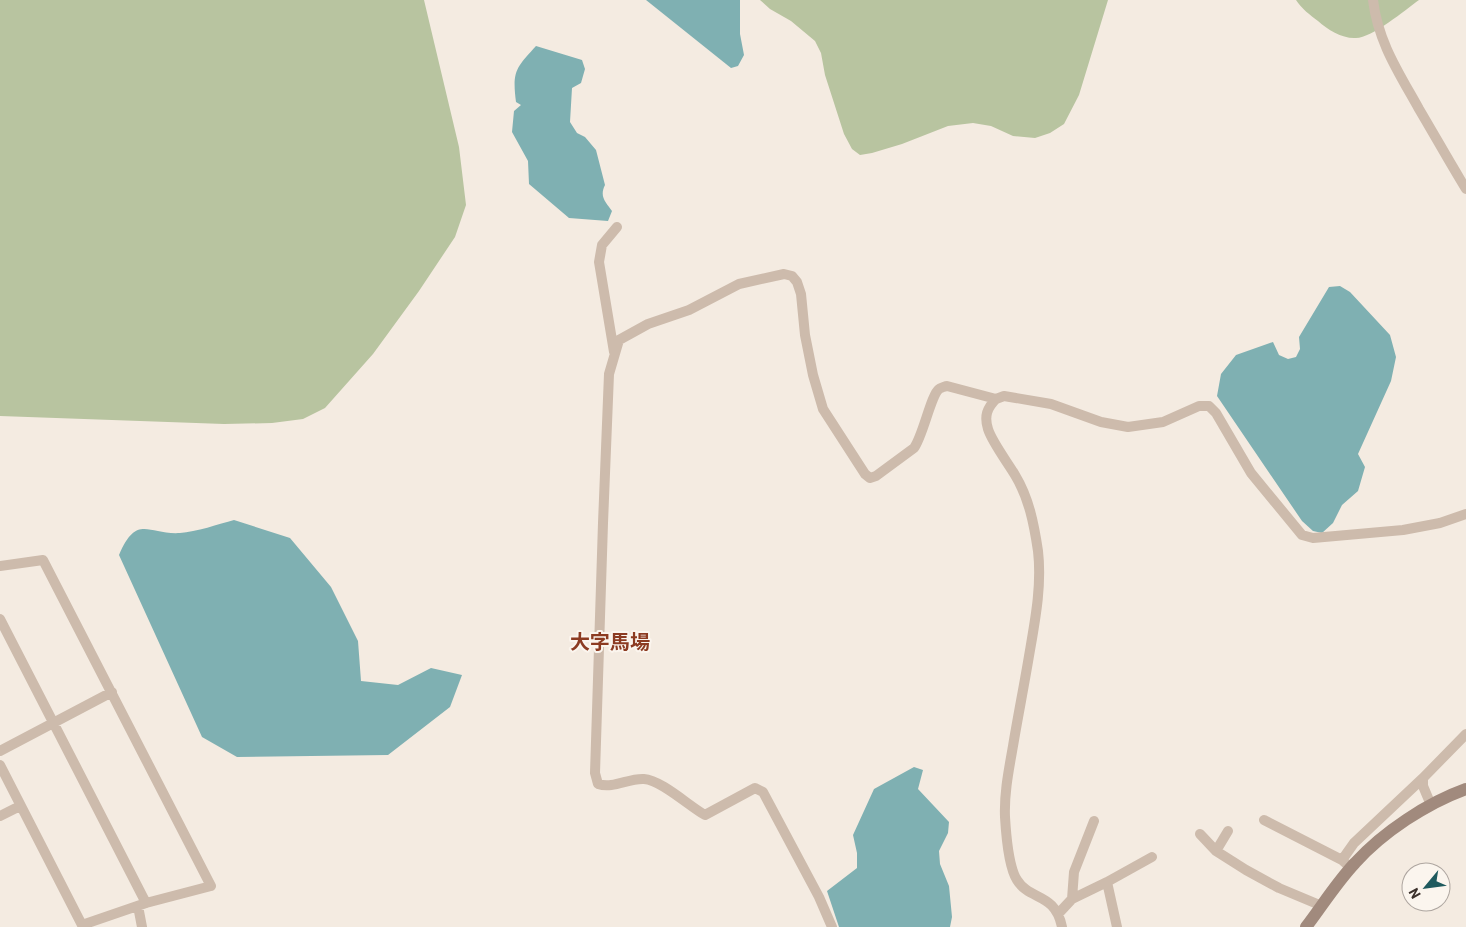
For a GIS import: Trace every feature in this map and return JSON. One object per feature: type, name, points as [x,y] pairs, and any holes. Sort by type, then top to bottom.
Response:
[{"type":"main road","points":[[1306,927],[1322,906],[1346,864],[1398,826],[1431,805],[1466,789]]},
{"type":"street","points":[[1373,0],[1375,17],[1390,57],[1466,190]]},
{"type":"street","points":[[615,356],[600,262],[602,244],[617,227]]},
{"type":"street","points":[[832,927],[819,897],[763,792],[755,788],[705,815],[653,780],[641,779],[606,787],[598,784],[595,773],[609,374],[619,340],[648,324],[689,310],[739,284],[784,274],[792,276],[797,282],[801,294],[813,375],[823,409],[865,474],[870,478],[876,476],[914,448],[940,388],[947,386],[996,399]]},
{"type":"street","points":[[1062,927],[1058,914],[1051,905],[1041,896],[1024,888],[1016,880],[1011,866],[1005,818],[1006,786],[1037,612],[1040,565],[1034,526],[1026,498],[988,430],[986,418],[988,406],[996,399],[1004,396],[1051,404],[1101,422],[1128,427],[1163,422],[1199,406],[1210,406],[1251,473],[1302,535],[1313,538],[1403,530],[1440,523],[1466,514]]},
{"type":"street","points":[[0,566],[43,560],[211,886],[142,905],[82,925],[0,765]]},
{"type":"street","points":[[0,619],[142,905],[142,927]]},
{"type":"street","points":[[0,750],[112,692]]},
{"type":"street","points":[[1264,820],[1346,864],[1354,842],[1423,778],[1466,734]]},
{"type":"street","points":[[1423,778],[1423,786],[1431,805]]},
{"type":"street","points":[[0,816],[20,806]]},
{"type":"street","points":[[1072,899],[1074,872],[1094,821]]},
{"type":"street","points":[[1216,851],[1228,831]]},
{"type":"street","points":[[1200,834],[1216,851],[1278,888],[1322,906]]},
{"type":"street","points":[[1058,914],[1072,899],[1152,857]]},
{"type":"street","points":[[1107,882],[1117,927]]},
{"type":"green space","points":[[0,0],[424,0],[459,147],[466,205],[455,237],[419,291],[373,354],[325,408],[303,419],[272,423],[224,424],[0,416]]},
{"type":"green space","points":[[760,0],[1108,0],[1079,95],[1064,124],[1050,133],[1035,138],[1013,136],[991,126],[973,123],[948,126],[902,144],[860,155],[852,149],[844,134],[825,75],[821,53],[815,41],[791,21],[770,9]]},
{"type":"green space","points":[[1296,0],[1419,0],[1379,29],[1363,37],[1351,38],[1331,31],[1306,12]]},
{"type":"water","points":[[646,0],[740,0],[740,34],[744,55],[738,66],[731,68]]},
{"type":"water","points":[[536,46],[582,60],[585,69],[581,83],[572,88],[570,122],[577,133],[585,137],[596,150],[605,185],[603,196],[612,211],[608,221],[569,218],[529,184],[528,161],[512,132],[514,111],[521,105],[516,102],[515,76],[520,65]]},
{"type":"water","points":[[1340,286],[1350,292],[1390,335],[1396,357],[1391,381],[1358,454],[1365,467],[1358,491],[1342,505],[1333,523],[1322,533],[1313,531],[1302,521],[1217,396],[1221,374],[1236,355],[1273,342],[1279,355],[1288,359],[1296,357],[1300,349],[1299,337],[1329,287]]},
{"type":"water","points":[[234,520],[290,538],[331,587],[358,641],[361,681],[398,685],[431,668],[462,675],[450,707],[388,755],[237,757],[202,737],[119,555],[125,542],[138,530],[180,533],[200,530]]},
{"type":"water","points":[[914,767],[923,770],[918,789],[949,822],[948,833],[939,851],[940,864],[949,886],[952,917],[950,927],[839,927],[827,891],[857,868],[857,853],[853,835],[874,789]]},
{"type":"district","name":"大字馬場","points":[[610,642]]}]
